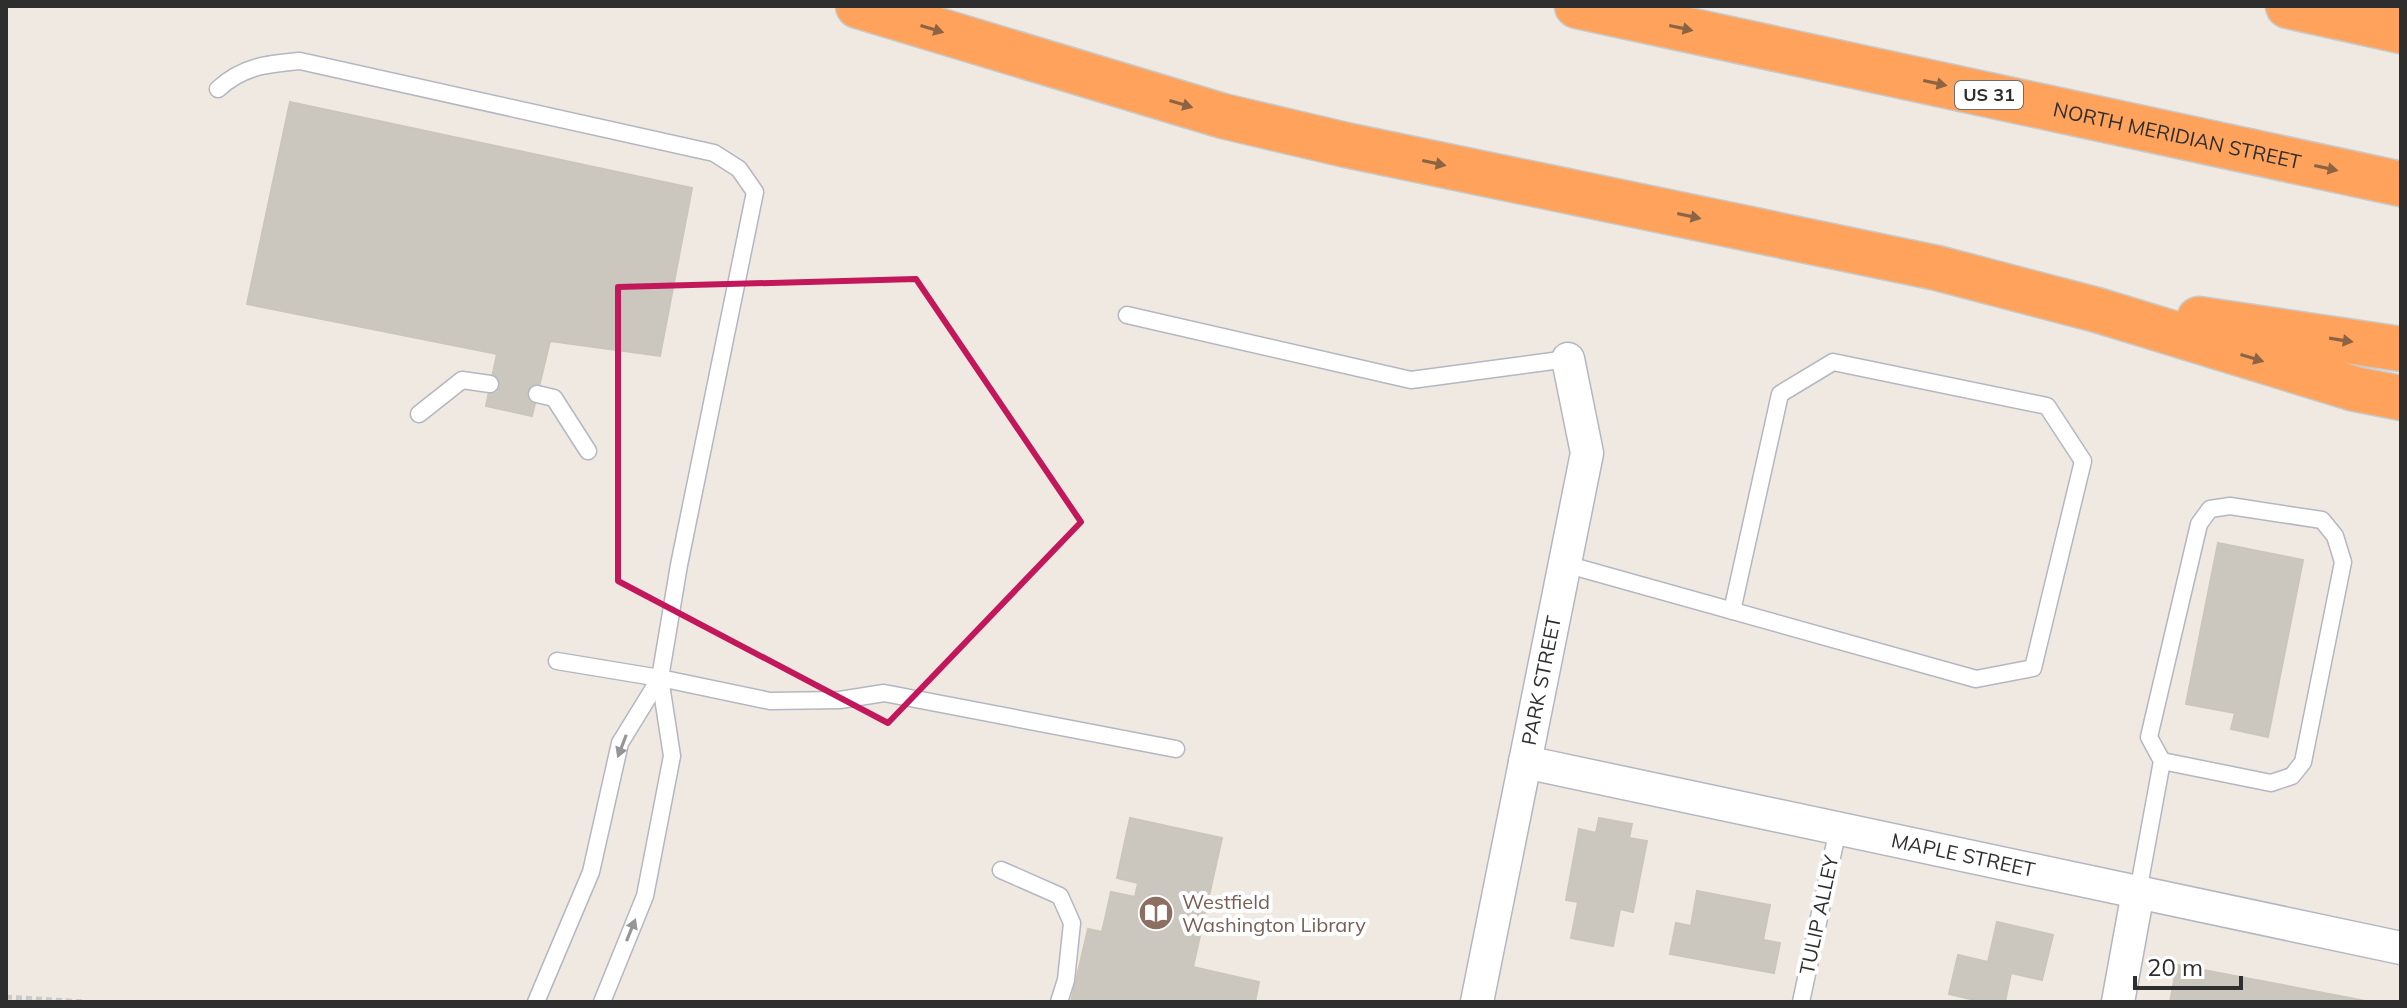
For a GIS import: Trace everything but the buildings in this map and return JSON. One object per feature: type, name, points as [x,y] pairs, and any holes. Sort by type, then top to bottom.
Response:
[{"type":"highway","points":[[858,6],[1223,116],[1361,148],[1937,268],[2097,310],[2355,389],[2401,398]]},
{"type":"highway","name":"NORTH MERIDIAN STREET","points":[[1577,6],[2401,184]]},
{"type":"highway","points":[[2288,6],[2401,31]]},
{"type":"highway","points":[[2097,310],[2216,321],[2401,349]]},
{"type":"street","name":"PARK STREET","points":[[1477,1002],[1587,453],[1568,359]]},
{"type":"street","name":"MAPLE STREET","points":[[1525,762],[2401,948]]},
{"type":"street","points":[[2118,1002],[2138,892]]},
{"type":"lane","points":[[218,89],[232,76],[256,65],[300,61],[714,153],[739,169],[755,192],[679,565],[660,678],[672,756],[645,896],[602,1002]]},
{"type":"lane","points":[[1127,315],[1411,380],[1568,359]]},
{"type":"lane","points":[[1565,564],[1732,611],[1976,679],[2033,668],[2083,461],[2047,406],[1833,362],[1780,394],[1732,611]]},
{"type":"lane","points":[[419,414],[462,380],[490,384]]},
{"type":"lane","points":[[537,394],[554,398],[588,451]]},
{"type":"lane","points":[[2138,892],[2162,761],[2149,737],[2199,524],[2210,509],[2230,506],[2322,520],[2335,536],[2343,562],[2303,762],[2292,776],[2271,783],[2162,761]]},
{"type":"lane","points":[[557,661],[770,701],[840,700],[884,693],[1176,749]]},
{"type":"lane","points":[[536,1002],[591,872],[620,743],[660,678]]},
{"type":"lane","name":"TULIP ALLEY","points":[[1801,1002],[1838,829]]},
{"type":"lane","points":[[1001,870],[1060,896],[1072,923],[1066,980],[1059,1002]]},
{"type":"path","points":[[6,997],[85,1002]]},
{"type":"highlighted area","points":[[916,279],[1081,522],[888,723],[618,581],[618,287]]},
{"type":"place","name":"Westfield Washington Library","points":[[1156,913]]}]
